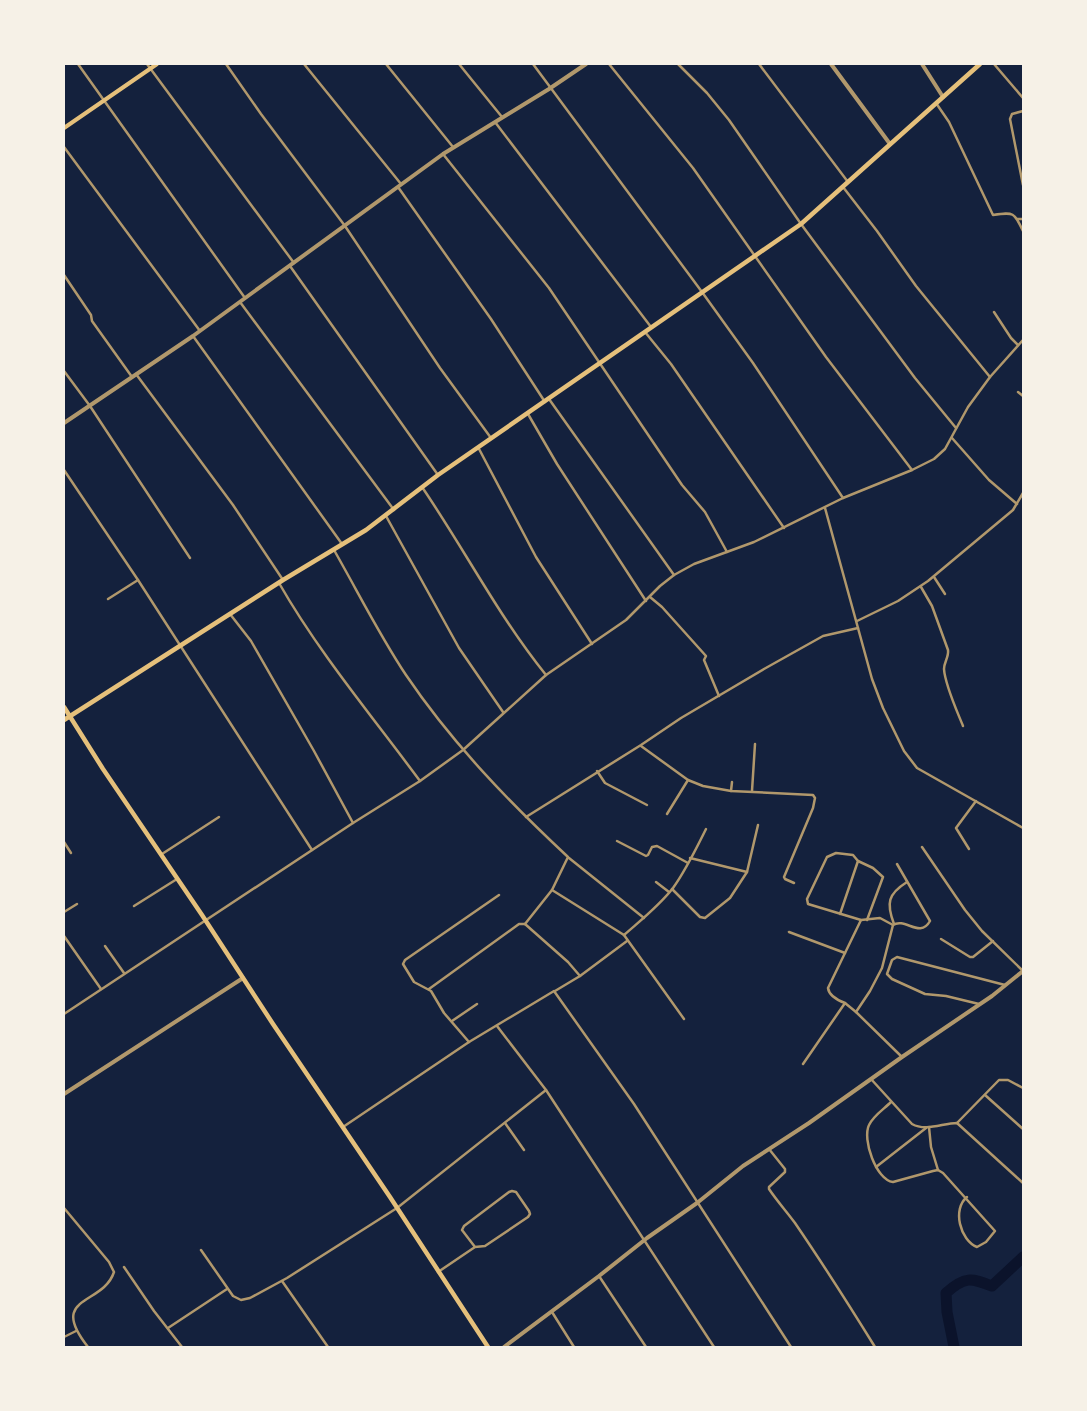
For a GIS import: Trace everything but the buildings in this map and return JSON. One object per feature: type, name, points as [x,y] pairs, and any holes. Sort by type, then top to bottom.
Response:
[{"type":"main road","points":[[64,128],[157,64]]},
{"type":"main road","points":[[64,720],[281,581],[343,545],[386,516],[438,475],[801,224],[980,64]]},
{"type":"main road","points":[[64,706],[103,769],[488,1347]]},
{"type":"street","points":[[78,64],[245,298]]},
{"type":"street","points":[[147,64],[292,264],[438,475]]},
{"type":"street","points":[[226,64],[345,226],[440,368],[491,438]]},
{"type":"street","points":[[304,64],[400,185],[547,401],[674,575]]},
{"type":"street","points":[[386,64],[453,147]]},
{"type":"street","points":[[459,64],[502,118]]},
{"type":"street","points":[[533,64],[753,363],[843,498]]},
{"type":"street","points":[[64,423],[193,336],[453,147],[551,88],[586,64]]},
{"type":"street","points":[[609,64],[693,168],[826,357],[912,470]]},
{"type":"street","points":[[678,64],[707,93],[729,120],[801,224],[915,378],[956,428]]},
{"type":"street","points":[[759,64],[848,182]]},
{"type":"street","points":[[831,64],[890,144]]},
{"type":"street","points":[[922,64],[943,97]]},
{"type":"street","points":[[994,64],[1023,98]]},
{"type":"street","points":[[936,103],[949,122],[993,215],[1011,213],[1015,215],[1023,231]]},
{"type":"street","points":[[1023,110],[1012,114],[1010,119],[1023,185]]},
{"type":"street","points":[[495,122],[651,327]]},
{"type":"street","points":[[64,147],[200,331]]},
{"type":"street","points":[[443,154],[549,288],[682,484],[705,512],[727,552]]},
{"type":"street","points":[[842,186],[916,286],[990,377]]},
{"type":"street","points":[[1018,220],[1023,219]]},
{"type":"street","points":[[64,275],[91,315],[92,321],[132,377]]},
{"type":"street","points":[[240,302],[394,510]]},
{"type":"street","points":[[994,312],[1011,338],[1018,345]]},
{"type":"street","points":[[645,332],[671,364],[784,528]]},
{"type":"street","points":[[193,336],[343,545]]},
{"type":"street","points":[[64,1014],[353,823],[420,781],[463,750],[546,675],[623,622],[674,575],[694,564],[754,542],[843,498],[912,470],[940,454],[952,438],[968,407],[990,377],[1023,340]]},
{"type":"street","points":[[64,371],[90,406],[190,558]]},
{"type":"street","points":[[136,374],[233,505],[281,581],[298,616],[320,648],[420,781]]},
{"type":"street","points":[[1018,392],[1023,396]]},
{"type":"street","points":[[528,414],[557,464],[646,601]]},
{"type":"street","points":[[952,438],[989,480],[1018,505]]},
{"type":"street","points":[[478,447],[536,557],[592,644]]},
{"type":"street","points":[[64,470],[138,580],[312,850]]},
{"type":"street","points":[[422,488],[505,620],[546,675]]},
{"type":"street","points":[[857,621],[885,608],[921,587],[934,577],[1018,505],[1023,493]]},
{"type":"street","points":[[824,508],[874,685],[882,708],[900,744],[917,768],[1023,828]]},
{"type":"street","points":[[386,516],[459,648],[503,712]]},
{"type":"street","points":[[334,550],[406,675],[463,750],[525,817],[568,857],[644,918]]},
{"type":"street","points":[[934,577],[946,594]]},
{"type":"street","points":[[108,599],[138,580]]},
{"type":"street","points":[[921,587],[932,606],[948,650],[944,670],[962,726]]},
{"type":"street","points":[[650,597],[662,607],[706,656],[704,660],[719,696]]},
{"type":"street","points":[[230,614],[251,641],[353,823]]},
{"type":"street","points":[[525,817],[681,718],[823,636],[858,628]]},
{"type":"street","points":[[752,791],[755,744]]},
{"type":"street","points":[[641,745],[688,780],[714,789],[810,794],[815,798],[813,808],[784,876],[785,879],[794,883]]},
{"type":"street","points":[[597,772],[605,782],[647,805]]},
{"type":"street","points":[[667,814],[688,780]]},
{"type":"street","points":[[731,791],[732,782]]},
{"type":"street","points":[[969,849],[956,828],[976,801]]},
{"type":"street","points":[[161,855],[219,817]]},
{"type":"street","points":[[672,889],[690,905],[700,918],[705,918],[730,898],[742,882],[747,872],[758,825]]},
{"type":"street","points":[[624,935],[644,918],[672,889],[706,829]]},
{"type":"street","points":[[617,841],[646,856],[652,847],[656,846],[688,863]]},
{"type":"street","points":[[64,842],[71,853]]},
{"type":"street","points":[[504,1347],[697,1203],[743,1166],[1006,986],[1023,971],[992,941],[965,910],[922,847]]},
{"type":"street","points":[[867,920],[883,877],[874,868],[858,861],[853,855],[836,852],[827,857],[807,899],[808,904],[861,920],[867,920],[880,918],[894,924],[899,922],[919,929],[925,927],[930,922],[897,864]]},
{"type":"street","points":[[525,924],[552,890],[568,857]]},
{"type":"street","points":[[690,858],[747,872]]},
{"type":"street","points":[[840,914],[858,861]]},
{"type":"street","points":[[134,906],[177,879]]},
{"type":"street","points":[[656,882],[669,892]]},
{"type":"street","points":[[856,1012],[882,968],[894,924],[889,909],[890,899],[894,891],[907,882]]},
{"type":"street","points":[[552,890],[624,935],[684,1019]]},
{"type":"street","points":[[469,1042],[428,989],[414,982],[403,964],[405,960],[499,895]]},
{"type":"street","points":[[64,912],[77,904]]},
{"type":"street","points":[[861,920],[828,991],[833,997],[845,1003],[856,1012],[902,1057]]},
{"type":"street","points":[[428,989],[519,924],[525,924],[568,962],[580,976]]},
{"type":"street","points":[[789,932],[846,953]]},
{"type":"street","points":[[64,936],[101,989]]},
{"type":"street","points":[[940,939],[970,957],[992,941]]},
{"type":"street","points":[[343,1127],[469,1042],[580,976],[627,941]]},
{"type":"street","points":[[105,946],[124,973]]},
{"type":"street","points":[[980,1004],[946,996],[925,994],[889,977],[887,974],[892,958],[897,957],[1006,986]]},
{"type":"street","points":[[64,1094],[243,978]]},
{"type":"street","points":[[554,991],[634,1104],[790,1347]]},
{"type":"street","points":[[803,1064],[845,1003]]},
{"type":"street","points":[[452,1021],[477,1004]]},
{"type":"street","points":[[499,1025],[546,1090],[714,1347]]},
{"type":"street","points":[[871,1079],[912,1124],[928,1127],[957,1123],[999,1080],[1008,1080],[1023,1088]]},
{"type":"street","points":[[201,1250],[234,1298],[245,1300],[282,1280],[397,1208],[546,1090]]},
{"type":"street","points":[[985,1095],[1023,1129]]},
{"type":"street","points":[[890,1102],[872,1121],[867,1132],[871,1156],[881,1175],[889,1182],[938,1170]]},
{"type":"street","points":[[504,1122],[524,1150]]},
{"type":"street","points":[[957,1123],[1023,1182]]},
{"type":"street","points":[[876,1167],[928,1127]]},
{"type":"street","points":[[928,1127],[931,1147],[938,1170],[966,1197],[995,1231],[986,1242],[977,1247],[972,1245],[964,1234],[960,1219],[959,1207],[966,1197]]},
{"type":"street","points":[[770,1149],[785,1169],[785,1172],[769,1189],[795,1223],[853,1310],[875,1347]]},
{"type":"street","points":[[438,1272],[475,1247],[485,1246],[529,1215],[529,1211],[514,1191],[509,1192],[464,1226],[462,1230],[464,1234],[475,1247]]},
{"type":"street","points":[[64,1208],[109,1262],[114,1272],[106,1284],[76,1308],[73,1318],[76,1331],[88,1347]]},
{"type":"street","points":[[124,1267],[182,1347]]},
{"type":"street","points":[[599,1276],[646,1347]]},
{"type":"street","points":[[282,1280],[328,1347]]},
{"type":"street","points":[[168,1328],[227,1289]]},
{"type":"street","points":[[552,1312],[574,1347]]},
{"type":"street","points":[[64,1337],[76,1331]]},
{"type":"waterway","points":[[954,1347],[947,1312],[946,1293],[963,1281],[968,1280],[979,1281],[992,1286],[1023,1257]]}]
